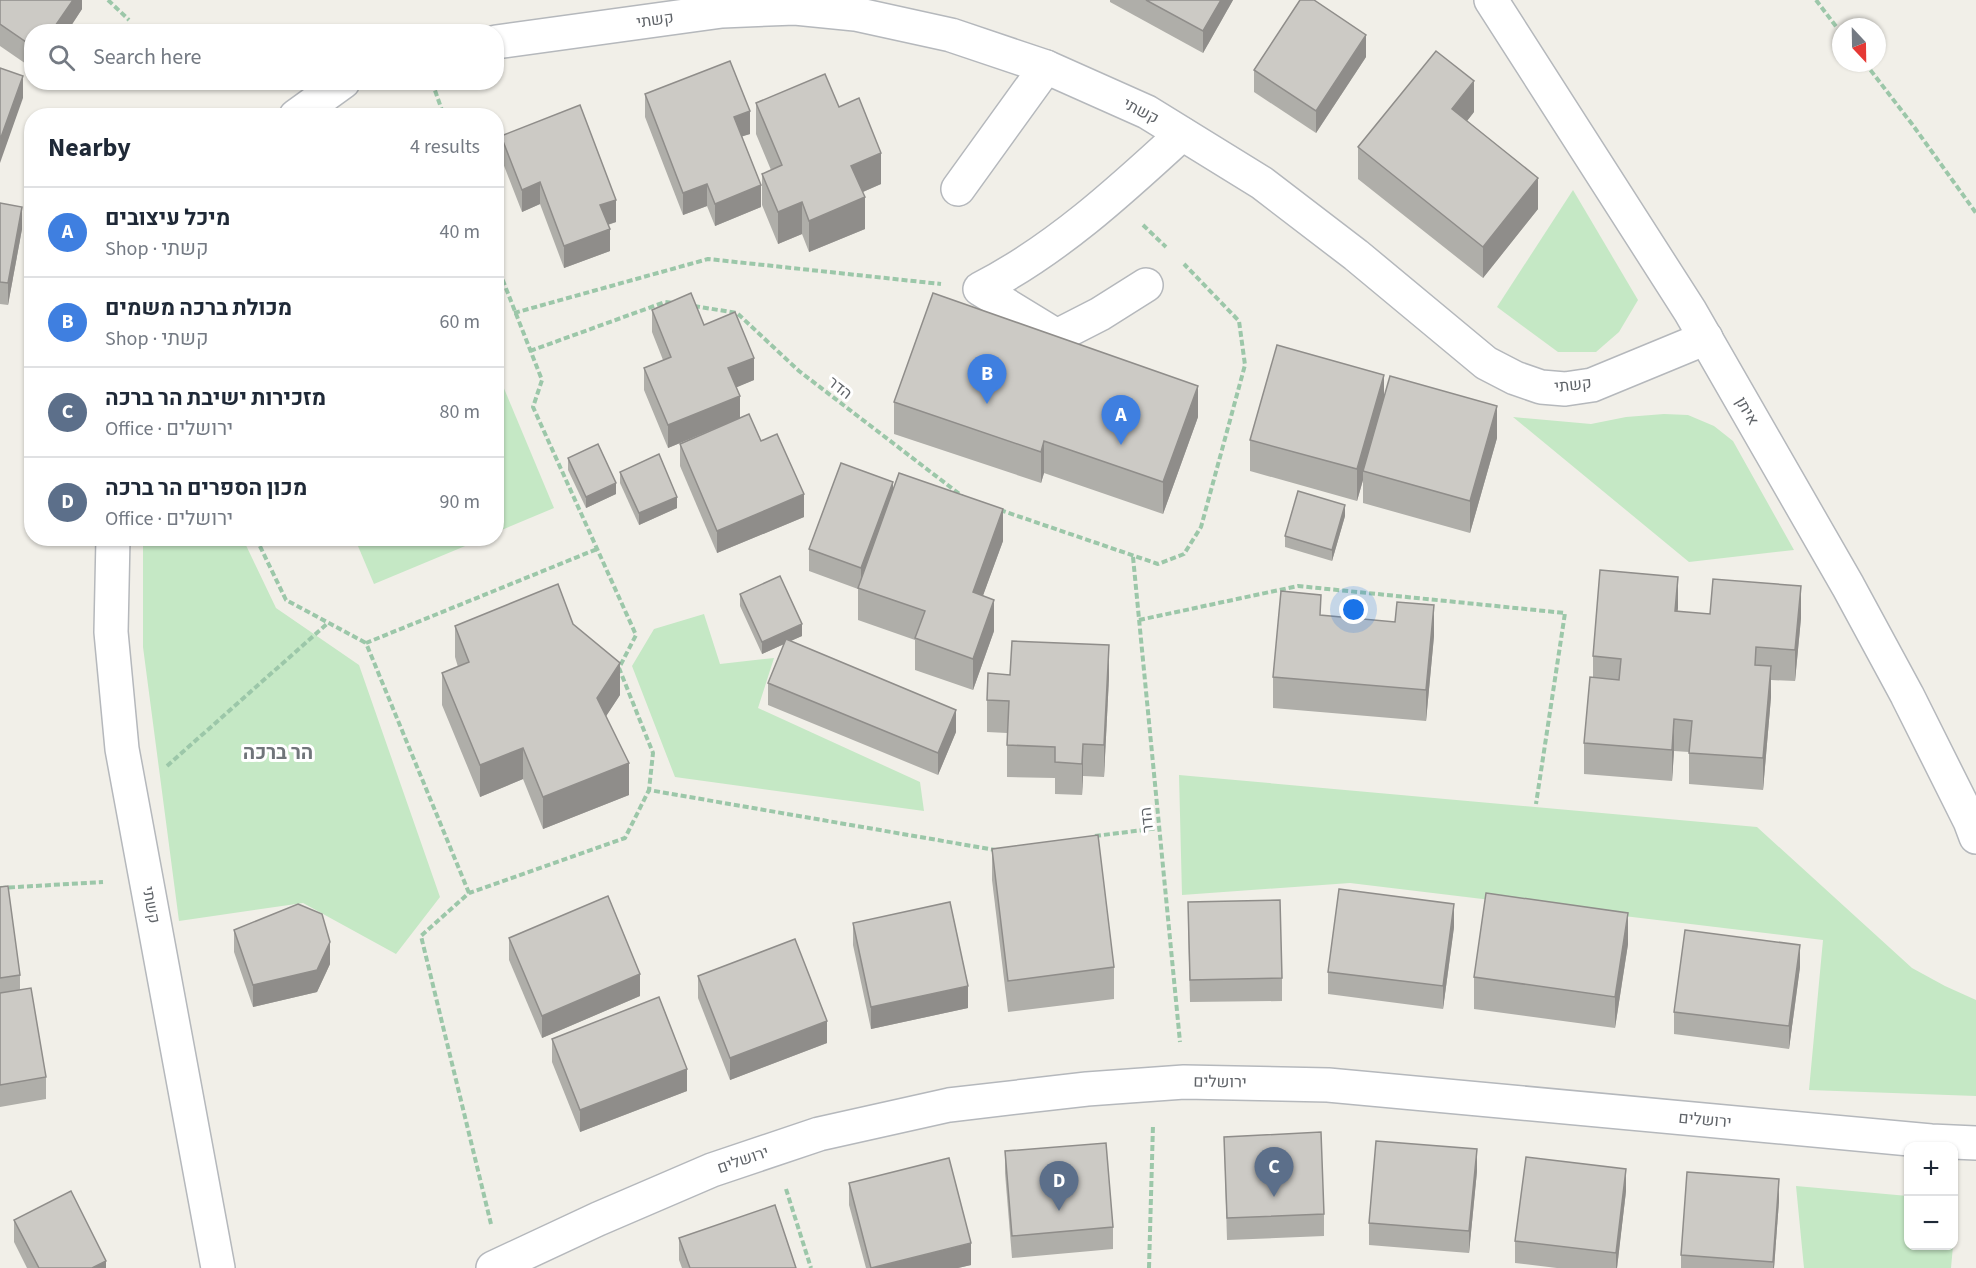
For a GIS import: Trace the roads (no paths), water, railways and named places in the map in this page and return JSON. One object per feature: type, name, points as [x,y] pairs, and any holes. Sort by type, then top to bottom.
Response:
[{"type":"street","name":"איתן","points":[[1491,0],[1690,310],[1897,675],[1976,837]]},
{"type":"street","name":"קשתי","points":[[504,41],[722,11],[795,8],[855,14],[951,35],[1046,67],[1147,112],[1262,183],[1356,255],[1486,363],[1515,378],[1541,387],[1565,390],[1592,386],[1706,338]]},
{"type":"street","points":[[958,189],[1046,67]]},
{"type":"street","points":[[307,108],[332,90]]},
{"type":"street","points":[[1146,285],[1100,314],[1057,336],[980,289],[1012,273],[1085,219],[1182,134]]},
{"type":"street","name":"קשתי","points":[[113,546],[111,632],[122,749],[218,1268]]},
{"type":"street","name":"ירושלים","points":[[497,1266],[712,1170],[819,1134],[948,1105],[1087,1089],[1168,1083],[1328,1085],[1932,1141],[1976,1143]]},
{"type":"place","name":"מכולת ברכה משמים","points":[[987,404]]},
{"type":"place","name":"מיכל עיצובים","points":[[1121,445]]},
{"type":"place","name":"מזכירות ישיבת הר ברכה","points":[[1274,1197]]},
{"type":"place","name":"מכון הספרים הר ברכה","points":[[1059,1211]]},
{"type":"district","name":"הר ברכה","points":[[278,753]]}]
